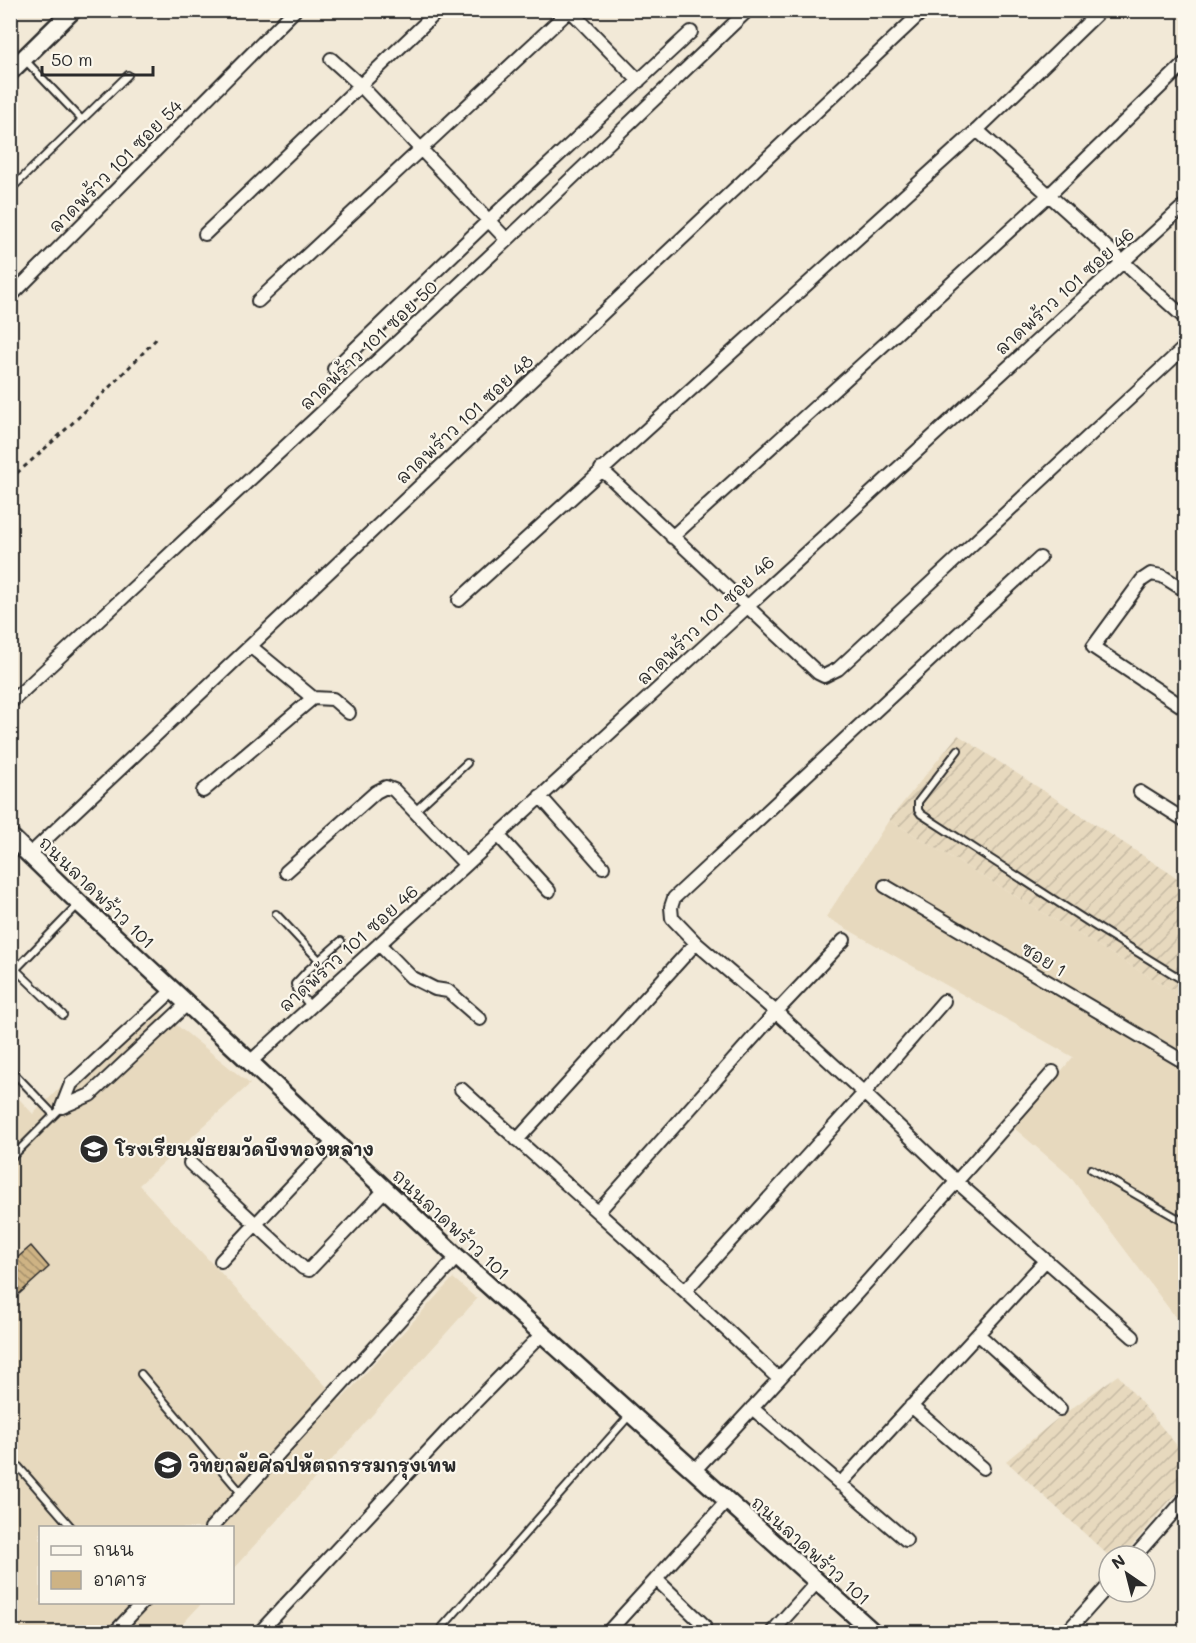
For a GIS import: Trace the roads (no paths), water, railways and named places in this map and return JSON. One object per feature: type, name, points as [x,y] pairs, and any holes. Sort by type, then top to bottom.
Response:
[{"type":"street","points":[[10,72],[73,10]]},
{"type":"street","name":"ลาดพร้าว 101 ซอย 54","points":[[10,297],[296,10]]},
{"type":"street","points":[[205,234],[439,10]]},
{"type":"street","name":"ลาดพร้าว 101 ซอย 50","points":[[10,703],[507,240],[748,10]]},
{"type":"street","name":"ลาดพร้าว 101 ซอย 48","points":[[29,855],[924,10]]},
{"type":"street","points":[[459,600],[977,130],[1101,10]]},
{"type":"street","points":[[258,301],[570,11],[639,81]]},
{"type":"street","points":[[334,369],[488,221],[691,32]]},
{"type":"street","points":[[331,59],[361,86],[507,240]]},
{"type":"street","points":[[672,537],[1050,194],[1185,62]]},
{"type":"street","points":[[977,130],[1050,194],[1185,320]]},
{"type":"street","name":"ลาดพร้าว 101 ซอย 46","points":[[250,1062],[1185,204]]},
{"type":"street","points":[[601,469],[818,673],[824,676],[838,669],[1185,346]]},
{"type":"street","points":[[1040,558],[675,898],[671,907],[672,918],[696,943],[776,1012],[864,1093],[957,1182],[1133,1337]]},
{"type":"street","points":[[1185,591],[1162,576],[1151,574],[1142,580],[1093,647],[1185,709]]},
{"type":"street","points":[[250,646],[313,698],[333,699],[349,713]]},
{"type":"street","points":[[203,791],[313,698]]},
{"type":"street","points":[[286,872],[376,792],[388,787],[415,811],[466,865]]},
{"type":"street","points":[[1140,792],[1185,821]]},
{"type":"street","points":[[540,796],[603,867]]},
{"type":"street","points":[[498,835],[549,891]]},
{"type":"street","name":"ถนนลาดพร้าว 101","points":[[10,836],[457,1257],[873,1632]]},
{"type":"street","name":"ซอย 1","points":[[885,886],[1185,1063]]},
{"type":"street","points":[[598,1212],[776,1012],[844,940]]},
{"type":"street","points":[[518,1140],[696,943]]},
{"type":"street","points":[[379,944],[411,977],[435,989],[448,991],[480,1019]]},
{"type":"street","points":[[58,1111],[71,1084],[172,990]]},
{"type":"street","points":[[685,1291],[944,1001]]},
{"type":"street","points":[[58,1111],[90,1095],[187,1004]]},
{"type":"street","points":[[694,1471],[957,1182],[1053,1072]]},
{"type":"street","points":[[461,1089],[779,1379]]},
{"type":"street","points":[[221,1261],[334,1141]]},
{"type":"street","points":[[190,1163],[303,1268],[309,1270],[385,1190]]},
{"type":"street","points":[[212,1526],[457,1257]]},
{"type":"street","points":[[840,1484],[1046,1260]]},
{"type":"street","points":[[260,1632],[442,1437],[542,1334]]},
{"type":"street","points":[[978,1334],[1060,1409]]},
{"type":"street","points":[[911,1407],[984,1468]]},
{"type":"street","points":[[752,1408],[906,1540]]},
{"type":"street","points":[[1145,1544],[1185,1498]]},
{"type":"street","points":[[608,1632],[727,1501]]},
{"type":"street","points":[[656,1579],[704,1625]]},
{"type":"street","points":[[772,1632],[817,1582]]},
{"type":"street","points":[[1067,1632],[1097,1598]]},
{"type":"street","points":[[115,1632],[139,1604]]},
{"type":"lane","points":[[24,59],[82,120]]},
{"type":"lane","points":[[10,190],[128,75]]},
{"type":"lane","points":[[958,750],[918,802],[918,810],[921,814],[1185,982]]},
{"type":"lane","points":[[415,811],[467,762]]},
{"type":"lane","points":[[63,1015],[13,967],[79,903]]},
{"type":"lane","points":[[276,914],[319,960]]},
{"type":"lane","points":[[311,1006],[296,989],[295,984],[341,941]]},
{"type":"lane","points":[[10,1069],[58,1111],[10,1159]]},
{"type":"lane","points":[[1090,1169],[1185,1223]]},
{"type":"lane","points":[[141,1374],[242,1494]]},
{"type":"lane","points":[[438,1632],[631,1414]]},
{"type":"lane","points":[[10,1457],[71,1526]]},
{"type":"place","name":"โรงเรียนมัธยมวัดบึงทองหลาง","points":[[94,1149]]},
{"type":"place","name":"วิทยาลัยศิลปหัตถกรรมกรุงเทพ","points":[[168,1465]]}]
